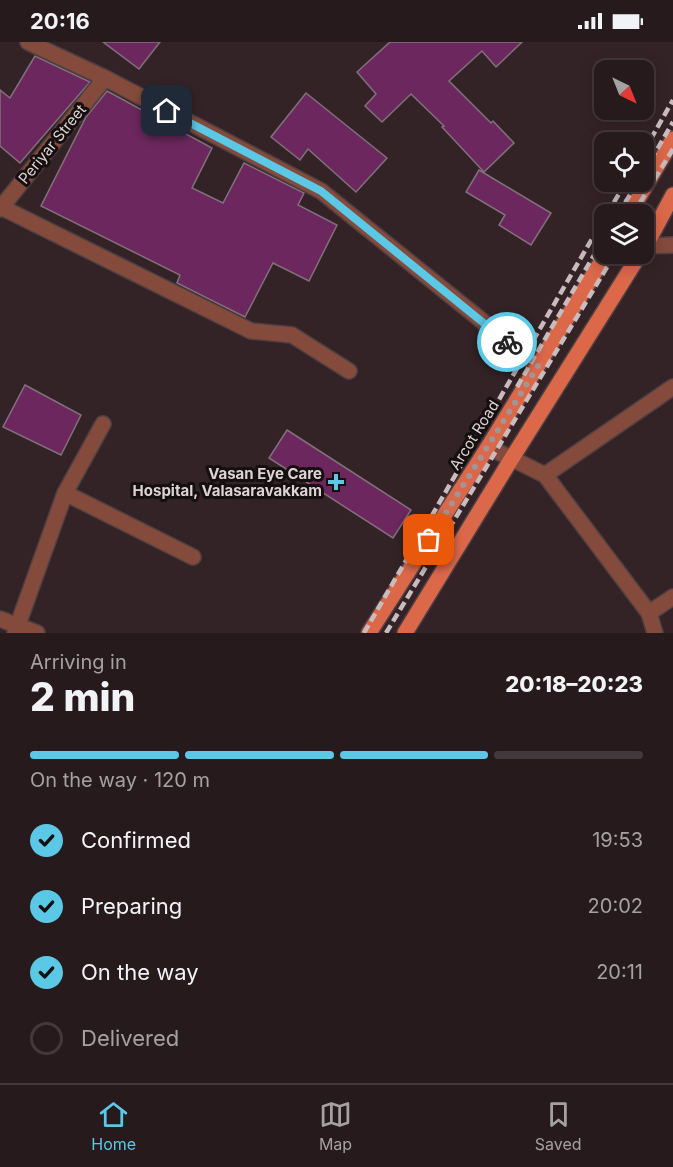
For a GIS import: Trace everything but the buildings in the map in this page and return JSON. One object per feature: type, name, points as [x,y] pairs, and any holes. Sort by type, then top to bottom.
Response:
[{"type":"main road","points":[[635,204],[673,139]]},
{"type":"main road","points":[[654,229],[673,195]]},
{"type":"main road","name":"Arcot Road","points":[[369,633],[488,447],[600,264]]},
{"type":"main road","points":[[405,633],[634,264]]},
{"type":"street","points":[[27,42],[105,78],[321,191],[538,366]]},
{"type":"street","name":"Periyar Street","points":[[1,208],[105,78]]},
{"type":"street","points":[[1,208],[251,331],[292,335],[349,371]]},
{"type":"street","points":[[654,248],[673,245]]},
{"type":"street","points":[[545,475],[673,387]]},
{"type":"street","points":[[16,629],[65,493],[103,424]]},
{"type":"street","points":[[488,447],[545,475],[649,613],[655,633]]},
{"type":"street","points":[[65,493],[193,557]]},
{"type":"street","points":[[649,613],[673,597]]},
{"type":"street","points":[[0,619],[16,629],[37,633]]},
{"type":"railway","points":[[654,133],[673,100]]},
{"type":"railway","points":[[654,155],[673,122]]},
{"type":"railway","points":[[639,204],[673,149]]},
{"type":"railway","points":[[613,204],[620,192]]},
{"type":"railway","points":[[624,204],[632,192]]},
{"type":"railway","points":[[364,633],[594,235]]},
{"type":"railway","points":[[517,387],[594,255]]},
{"type":"railway","points":[[386,633],[609,264]]},
{"type":"way so far","points":[[429,540],[538,366],[507,342]]},
{"type":"place","name":"Vasan Eye Care Hospital, Valasaravakkam","points":[[336,482]]},
{"type":"route","points":[[167,111],[321,191],[507,342]]}]
